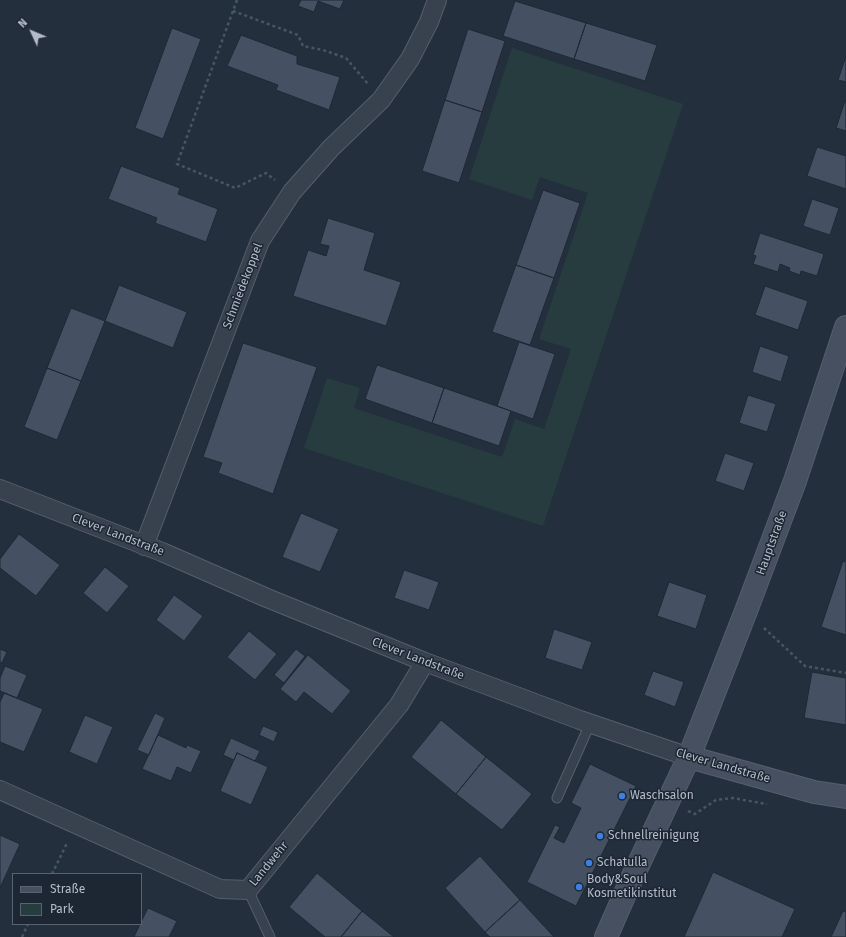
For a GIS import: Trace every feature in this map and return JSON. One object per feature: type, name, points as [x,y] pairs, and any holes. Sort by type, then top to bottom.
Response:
[{"type":"main road","name":"Hauptstraße","points":[[606,937],[689,757],[795,481],[846,327]]},
{"type":"main road","name":"Clever Landstraße","points":[[689,757],[814,792],[846,798]]},
{"type":"street","name":"Schmiedekoppel","points":[[144,546],[260,241],[292,192],[331,148],[381,100],[410,59],[429,22],[437,0]]},
{"type":"street","name":"Clever Landstraße","points":[[0,489],[162,552],[266,598],[425,662],[590,724],[689,757]]},
{"type":"street","name":"Landwehr","points":[[0,790],[220,889],[248,890],[399,705],[425,662]]},
{"type":"lane","points":[[557,798],[590,724]]},
{"type":"lane","points":[[248,890],[270,937]]},
{"type":"path","points":[[237,0],[177,164],[235,188],[266,173],[292,192]]},
{"type":"path","points":[[233,11],[298,35],[303,46],[323,50],[346,58],[381,100]]},
{"type":"path","points":[[746,611],[805,666],[846,673]]},
{"type":"path","points":[[669,801],[695,814],[716,800],[732,798],[769,805]]},
{"type":"path","points":[[52,873],[76,825]]},
{"type":"path","points":[[22,937],[28,925]]},
{"type":"green space","points":[[512,48],[683,104],[543,526],[304,448],[327,378],[360,388],[354,408],[502,457],[515,419],[544,429],[571,349],[539,339],[588,193],[540,177],[532,200],[469,179]]},
{"type":"building","points":[[301,0],[344,0],[340,9],[318,1],[314,12],[298,6]]},
{"type":"building","points":[[515,1],[586,23],[574,59],[503,36]]},
{"type":"building","points":[[586,23],[657,45],[645,81],[574,59]]},
{"type":"building","points":[[172,28],[201,39],[163,139],[135,128]]},
{"type":"building","points":[[468,29],[505,41],[482,112],[445,100]]},
{"type":"building","points":[[241,35],[297,56],[297,64],[340,77],[329,110],[276,90],[278,85],[227,66]]},
{"type":"building","points":[[846,56],[846,82],[838,80]]},
{"type":"building","points":[[445,100],[482,112],[459,183],[422,171]]},
{"type":"building","points":[[845,101],[846,102],[846,131],[836,128]]},
{"type":"building","points":[[817,147],[846,156],[846,189],[807,176]]},
{"type":"building","points":[[121,166],[180,188],[178,194],[218,209],[206,242],[155,223],[157,218],[108,199]]},
{"type":"building","points":[[543,190],[580,203],[554,278],[516,265]]},
{"type":"building","points":[[812,199],[839,208],[830,235],[803,226]]},
{"type":"building","points":[[328,218],[375,233],[364,270],[401,282],[386,326],[293,296],[308,250],[326,256],[329,246],[320,244]]},
{"type":"building","points":[[760,233],[824,254],[817,276],[801,271],[800,275],[789,271],[790,268],[780,264],[778,272],[753,264],[756,256],[753,255]]},
{"type":"building","points":[[516,265],[554,278],[530,345],[492,332]]},
{"type":"building","points":[[119,285],[187,312],[173,348],[105,321]]},
{"type":"building","points":[[765,286],[808,301],[798,330],[755,315]]},
{"type":"building","points":[[71,308],[105,321],[81,381],[47,368]]},
{"type":"building","points":[[519,342],[555,354],[533,419],[497,406]]},
{"type":"building","points":[[243,343],[317,367],[273,494],[218,473],[222,463],[203,457]]},
{"type":"building","points":[[760,346],[789,356],[781,382],[752,372]]},
{"type":"building","points":[[377,365],[444,388],[432,423],[365,399]]},
{"type":"building","points":[[47,368],[81,381],[57,440],[24,427]]},
{"type":"building","points":[[444,388],[511,411],[499,446],[432,423]]},
{"type":"building","points":[[748,395],[776,404],[767,432],[739,423]]},
{"type":"building","points":[[725,453],[754,463],[744,491],[715,481]]},
{"type":"building","points":[[301,513],[339,529],[320,572],[282,557]]},
{"type":"building","points":[[19,534],[60,565],[36,596],[0,568],[0,559]]},
{"type":"building","points":[[843,561],[846,562],[846,635],[821,627]]},
{"type":"building","points":[[105,567],[129,586],[107,613],[83,593]]},
{"type":"building","points":[[404,570],[439,582],[429,610],[394,598]]},
{"type":"building","points":[[669,582],[707,595],[696,629],[657,616]]},
{"type":"building","points":[[174,595],[203,616],[184,641],[156,620]]},
{"type":"building","points":[[554,629],[592,642],[582,670],[545,658]]},
{"type":"building","points":[[249,631],[277,654],[255,680],[227,657]]},
{"type":"building","points":[[0,649],[7,652],[2,663],[0,662]]},
{"type":"building","points":[[296,649],[305,656],[284,683],[274,675]]},
{"type":"building","points":[[308,655],[351,691],[332,714],[304,692],[296,702],[280,689]]},
{"type":"building","points":[[5,666],[27,675],[17,698],[0,691],[0,678]]},
{"type":"building","points":[[653,671],[684,682],[675,707],[644,695]]},
{"type":"building","points":[[812,672],[846,678],[846,725],[804,718]]},
{"type":"building","points":[[4,693],[43,709],[24,752],[0,742],[0,702]]},
{"type":"building","points":[[155,713],[165,718],[149,755],[137,750]]},
{"type":"building","points":[[85,715],[113,727],[97,764],[69,752]]},
{"type":"building","points":[[441,720],[486,757],[456,794],[411,757]]},
{"type":"building","points":[[263,726],[278,732],[274,742],[259,735]]},
{"type":"building","points":[[158,735],[186,748],[187,745],[201,751],[191,773],[177,767],[171,781],[142,769]]},
{"type":"building","points":[[231,738],[260,751],[255,761],[237,753],[234,760],[223,755]]},
{"type":"building","points":[[237,753],[268,767],[251,805],[220,791]]},
{"type":"building","points":[[486,757],[532,794],[502,830],[456,794]]},
{"type":"building","points":[[590,764],[636,786],[576,906],[527,882],[555,825],[560,827],[554,838],[564,843],[581,808],[571,803]]},
{"type":"building","points":[[0,835],[20,844],[0,888]]},
{"type":"building","points":[[480,856],[520,900],[485,932],[445,888]]},
{"type":"building","points":[[713,872],[795,909],[782,937],[684,937]]},
{"type":"building","points":[[317,873],[362,911],[341,937],[325,937],[289,907]]},
{"type":"building","points":[[520,900],[554,937],[490,937],[485,932]]},
{"type":"building","points":[[148,908],[177,921],[169,937],[134,937],[140,925],[142,925],[142,920]]},
{"type":"building","points":[[362,911],[394,937],[341,937]]},
{"type":"building","points":[[843,911],[846,912],[846,937],[831,937]]},
{"type":"place","name":"Waschsalon","points":[[622,796]]},
{"type":"place","name":"Schnellreinigung","points":[[600,836]]},
{"type":"place","name":"Schatulla","points":[[589,863]]},
{"type":"place","name":"Body&Soul Kosmetikinstitut","points":[[579,887]]}]
